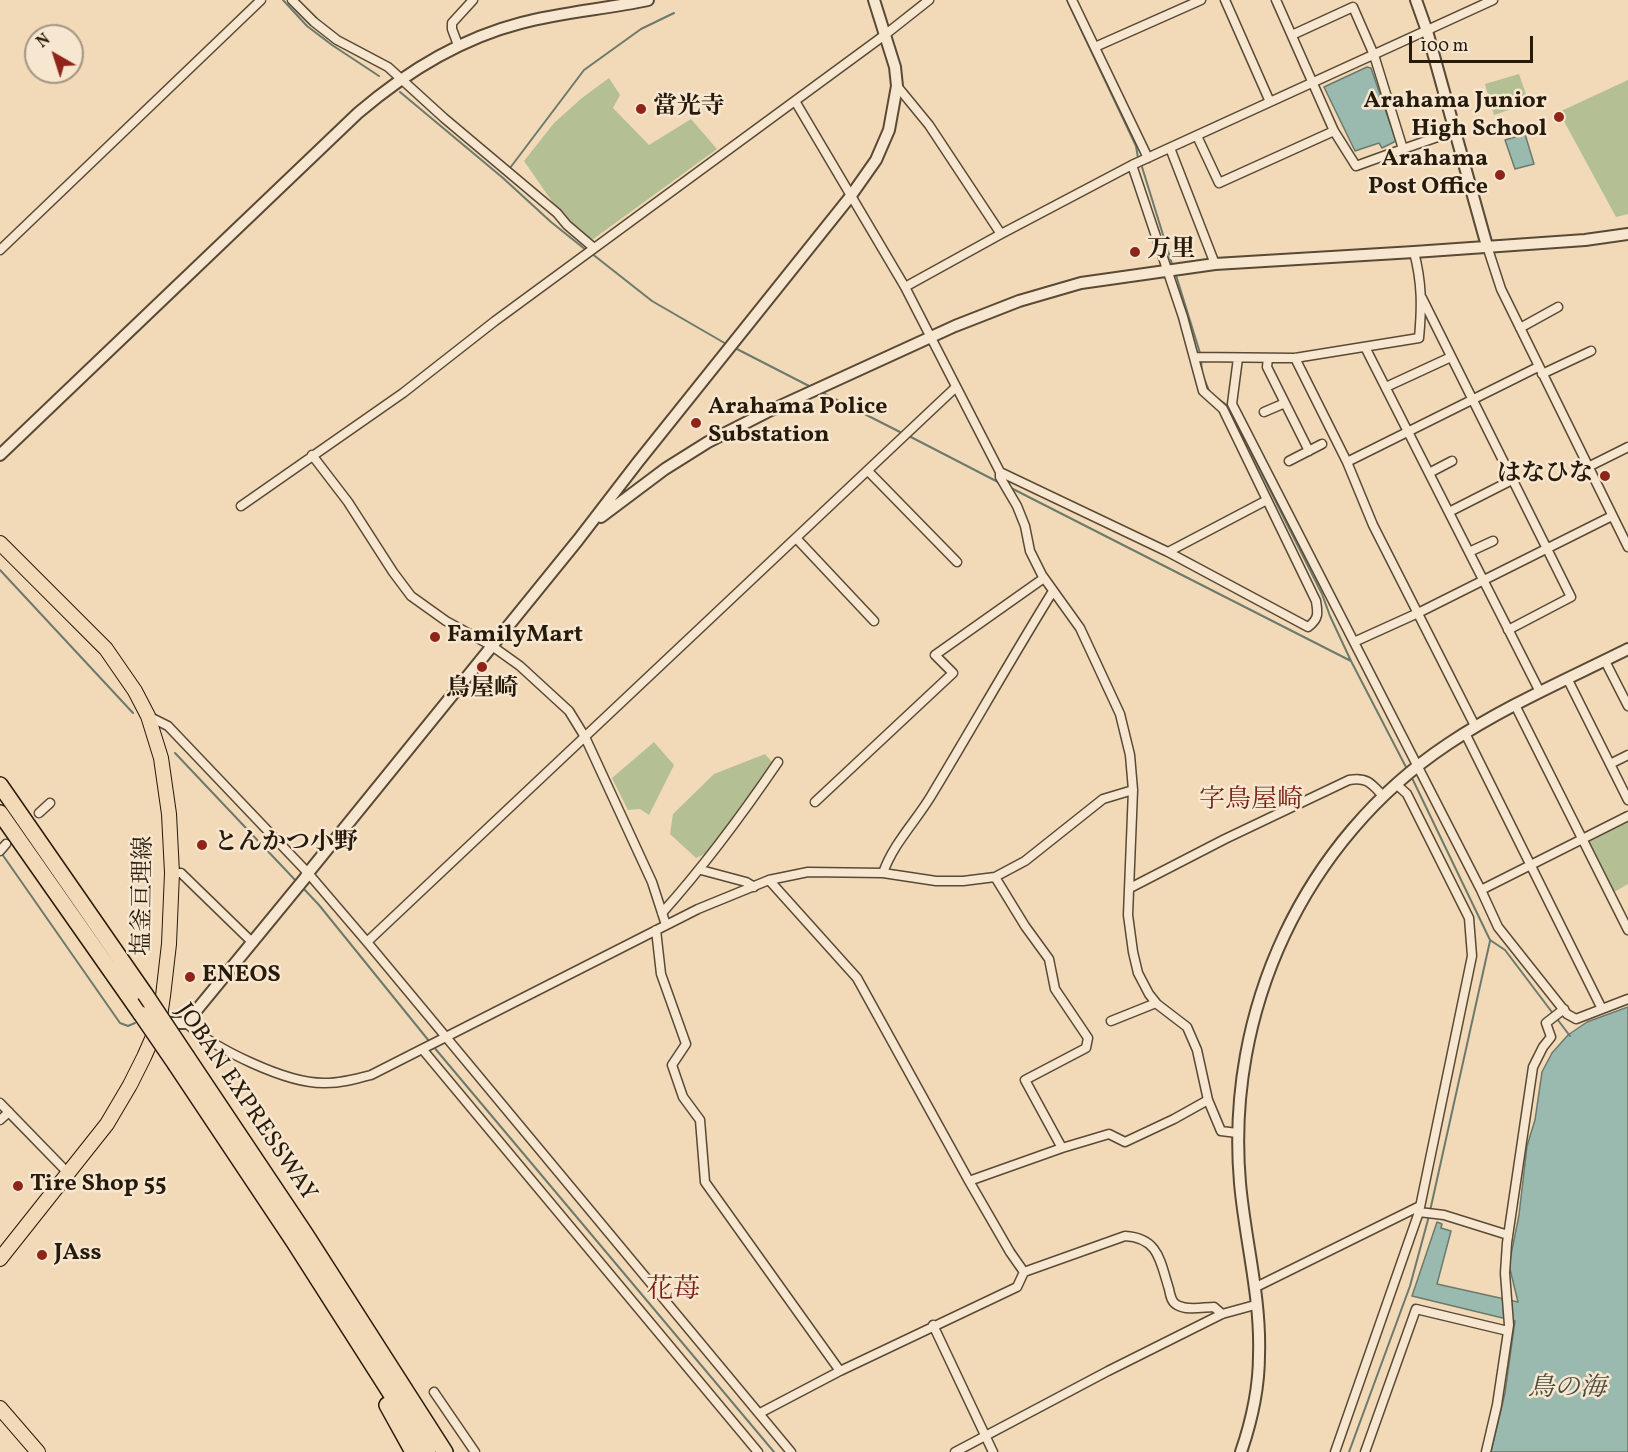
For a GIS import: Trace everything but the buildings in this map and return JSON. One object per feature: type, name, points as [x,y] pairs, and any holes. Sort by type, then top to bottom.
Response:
[{"type":"highway","name":"JOBAN EXPRESSWAY","points":[[0,785],[145,994],[181,1061],[428,1452]]},
{"type":"highway","name":"JOBAN EXPRESSWAY","points":[[0,813],[141,1014],[181,1061],[399,1378],[445,1452]]},
{"type":"highway","points":[[294,1242],[312,1280],[413,1452]]},
{"type":"highway","points":[[399,1378],[451,1452]]},
{"type":"main road","name":"塩釜亘理線","points":[[0,543],[106,649],[126,676],[148,716],[163,767],[169,814],[172,873],[169,944],[159,1023],[130,1085],[107,1124],[0,1259]]},
{"type":"main road","points":[[0,1408],[38,1452]]},
{"type":"street","points":[[0,250],[261,0]]},
{"type":"street","points":[[292,0],[314,22],[337,40],[388,67],[444,118],[510,172],[590,250]]},
{"type":"street","points":[[458,45],[452,22],[473,0]]},
{"type":"street","points":[[0,455],[358,113],[402,79],[458,45],[521,23],[648,0]]},
{"type":"street","points":[[186,1023],[591,525],[638,462],[850,197],[876,160],[889,130],[897,86],[895,67],[874,0]]},
{"type":"street","points":[[242,506],[403,393],[590,250],[886,34],[929,0]]},
{"type":"street","points":[[1072,0],[1148,158]]},
{"type":"street","points":[[1095,47],[1201,0]]},
{"type":"street","points":[[1225,0],[1270,102]]},
{"type":"street","points":[[1276,0],[1334,131],[1356,166],[1455,131]]},
{"type":"street","points":[[1416,0],[1427,31],[1501,289],[1628,547]]},
{"type":"street","points":[[904,287],[1132,165],[1493,0]]},
{"type":"street","points":[[1293,35],[1353,7],[1374,55],[1403,149]]},
{"type":"street","points":[[897,86],[929,125],[1001,234]]},
{"type":"street","points":[[795,101],[904,287],[1025,525],[1030,551],[1044,578],[1080,628],[1120,714],[1130,755],[1133,790],[1128,915],[1133,952],[1142,984],[1156,1003],[1187,1027],[1197,1050],[1209,1100],[1221,1131],[1238,1133]]},
{"type":"street","points":[[1197,136],[1219,183],[1334,131]]},
{"type":"street","points":[[1170,148],[1215,264]]},
{"type":"street","points":[[1000,474],[1168,552],[1308,627],[1316,621],[1318,615],[1316,601],[1267,500],[1222,409],[1203,391],[1198,357],[1172,269],[1132,165]]},
{"type":"street","points":[[591,525],[665,469],[708,442],[767,412],[955,326],[1019,301],[1081,283],[1215,264],[1585,240],[1628,234]]},
{"type":"street","points":[[1198,357],[1295,358],[1419,338],[1421,278],[1414,252]]},
{"type":"street","points":[[1422,298],[1571,597],[1508,630]]},
{"type":"street","points":[[1520,328],[1558,307]]},
{"type":"street","points":[[1365,347],[1540,692]]},
{"type":"street","points":[[1347,462],[1472,400],[1540,370],[1591,351]]},
{"type":"street","points":[[1386,387],[1451,357]]},
{"type":"street","points":[[1238,358],[1232,404],[1354,642],[1415,768],[1481,890],[1498,927],[1562,1011],[1576,1019],[1628,999]]},
{"type":"street","points":[[1268,358],[1267,367],[1309,451]]},
{"type":"street","points":[[1295,358],[1347,462],[1373,525],[1475,726]]},
{"type":"street","points":[[367,942],[956,387]]},
{"type":"street","points":[[1264,412],[1285,403]]},
{"type":"street","points":[[1289,461],[1322,444]]},
{"type":"street","points":[[1588,467],[1628,447]]},
{"type":"street","points":[[312,455],[348,502],[411,596],[446,621],[492,646],[520,666],[569,711],[585,737],[652,885],[666,925]]},
{"type":"street","points":[[1429,473],[1452,460]]},
{"type":"street","points":[[868,471],[957,562]]},
{"type":"street","points":[[1449,512],[1512,480]]},
{"type":"street","points":[[1168,552],[1267,500]]},
{"type":"street","points":[[1354,642],[1418,613],[1612,516]]},
{"type":"street","points":[[796,538],[874,621]]},
{"type":"street","points":[[1469,552],[1493,541]]},
{"type":"street","points":[[815,802],[953,673],[935,655],[1044,578]]},
{"type":"street","points":[[883,873],[888,857],[931,797],[1053,591]]},
{"type":"street","points":[[1241,1452],[1257,1387],[1259,1352],[1256,1305],[1240,1182],[1238,1133],[1243,1077],[1252,1027],[1261,994],[1284,934],[1302,898],[1328,858],[1362,818],[1399,781],[1475,726],[1628,649]]},
{"type":"street","points":[[1605,661],[1628,706]]},
{"type":"street","points":[[1567,678],[1628,800]]},
{"type":"street","points":[[1515,705],[1628,930]]},
{"type":"street","points":[[148,716],[168,726],[367,942],[791,1452]]},
{"type":"street","points":[[1465,733],[1602,1009]]},
{"type":"street","points":[[1610,764],[1628,755]]},
{"type":"street","points":[[662,913],[701,870],[778,762]]},
{"type":"street","points":[[1130,888],[1225,839],[1350,780],[1361,778],[1370,783],[1383,796]]},
{"type":"street","points":[[1335,1452],[1421,1210],[1472,956],[1469,918],[1399,781]]},
{"type":"street","points":[[159,1023],[186,1023],[209,1042],[304,1082],[326,1083],[371,1076],[698,909],[769,880],[808,872],[883,873],[936,881],[972,881],[995,877],[1025,861],[1103,799],[1133,790]]},
{"type":"street","points":[[39,813],[50,802]]},
{"type":"street","points":[[1481,890],[1628,816]]},
{"type":"street","points":[[701,870],[746,882],[754,887]]},
{"type":"street","points":[[172,873],[181,873],[253,943]]},
{"type":"street","points":[[995,877],[1024,926],[1049,959],[1055,989],[1088,1038],[1086,1048],[1025,1080],[1062,1148]]},
{"type":"street","points":[[769,880],[857,978],[969,1181],[1024,1272]]},
{"type":"street","points":[[656,930],[661,974],[686,1044],[672,1065],[683,1097],[700,1120],[705,1182],[840,1371]]},
{"type":"street","points":[[1111,1021],[1156,1003]]},
{"type":"street","points":[[1486,1452],[1497,1405],[1508,1328],[1505,1273],[1508,1239],[1533,1067],[1551,1037],[1546,1023],[1562,1011]]},
{"type":"street","points":[[423,1050],[758,1452]]},
{"type":"street","points":[[969,1181],[1109,1134],[1125,1142],[1209,1100]]},
{"type":"street","points":[[0,1103],[65,1178]]},
{"type":"street","points":[[0,1120],[9,1112]]},
{"type":"street","points":[[1254,1288],[1421,1210],[1444,1215],[1508,1239]]},
{"type":"street","points":[[760,1413],[933,1325],[1017,1287],[1024,1272],[1125,1236],[1139,1237],[1151,1243],[1159,1256],[1172,1300],[1178,1306],[1214,1307],[1222,1314]]},
{"type":"street","points":[[956,1452],[1108,1371],[1222,1314],[1256,1305]]},
{"type":"street","points":[[1365,1452],[1416,1309],[1508,1328]]},
{"type":"street","points":[[933,1325],[993,1452]]},
{"type":"street","points":[[434,1392],[475,1452]]},
{"type":"green space","points":[[1519,74],[1529,103],[1494,115],[1485,84]]},
{"type":"green space","points":[[609,78],[620,95],[613,108],[649,145],[691,119],[717,149],[592,240],[558,210],[524,161],[554,123]]},
{"type":"green space","points":[[1628,80],[1628,214],[1616,217],[1559,112]]},
{"type":"green space","points":[[654,742],[674,765],[649,815],[640,809],[628,810],[612,778]]},
{"type":"green space","points":[[765,754],[773,763],[709,852],[696,858],[670,834],[673,814],[714,774]]},
{"type":"green space","points":[[1628,819],[1628,884],[1614,892],[1589,843],[1591,839]]},
{"type":"water","points":[[1367,67],[1371,68],[1396,141],[1382,148],[1379,143],[1355,151],[1324,87]]},
{"type":"water","points":[[1525,134],[1534,164],[1515,169],[1505,140]]},
{"type":"water","name":"鳥の海","points":[[1628,1007],[1628,1452],[1491,1452],[1505,1393],[1515,1321],[1412,1296],[1437,1222],[1442,1224],[1441,1228],[1451,1231],[1437,1284],[1518,1302],[1509,1265],[1519,1215],[1527,1146],[1535,1120],[1542,1072],[1552,1053],[1568,1035],[1587,1022]]},
{"type":"waterway","points":[[283,0],[307,26],[379,76]]},
{"type":"waterway","points":[[1067,0],[1136,146],[1138,158]]},
{"type":"waterway","points":[[510,168],[584,70],[641,29],[674,13]]},
{"type":"waterway","points":[[400,92],[586,250]]},
{"type":"waterway","points":[[1142,167],[1173,267]]},
{"type":"waterway","points":[[591,253],[652,301],[728,345]]},
{"type":"waterway","points":[[1175,272],[1200,353]]},
{"type":"waterway","points":[[733,347],[811,387]]},
{"type":"waterway","points":[[1201,359],[1202,374],[1210,393]]},
{"type":"waterway","points":[[821,392],[902,433]]},
{"type":"waterway","points":[[1217,398],[1228,406],[1322,594],[1351,661]]},
{"type":"waterway","points":[[907,435],[998,482]]},
{"type":"waterway","points":[[1011,488],[1351,661],[1408,771]]},
{"type":"waterway","points":[[0,570],[133,713]]},
{"type":"waterway","points":[[175,753],[297,882]]},
{"type":"waterway","points":[[1412,778],[1490,940],[1505,950],[1570,1036]]},
{"type":"waterway","points":[[2,854],[120,1023],[128,1026],[135,1023]]},
{"type":"waterway","points":[[303,888],[429,1041]]},
{"type":"waterway","points":[[1430,1211],[1490,941]]},
{"type":"waterway","points":[[433,1046],[774,1452]]},
{"type":"waterway","points":[[1349,1452],[1410,1286],[1429,1216]]},
{"type":"place","name":"當光寺","points":[[641,109]]},
{"type":"place","name":"Arahama Junior High School","points":[[1559,117]]},
{"type":"place","name":"Arahama Post Office","points":[[1500,175]]},
{"type":"place","name":"万里","points":[[1135,252]]},
{"type":"place","name":"Arahama Police Substation","points":[[696,423]]},
{"type":"place","name":"はなひな","points":[[1605,476]]},
{"type":"place","name":"FamilyMart","points":[[435,637]]},
{"type":"place","name":"鳥屋崎","points":[[482,667]]},
{"type":"place","name":"とんかつ小野","points":[[202,845]]},
{"type":"place","name":"ENEOS","points":[[190,977]]},
{"type":"place","name":"Tire Shop 55","points":[[18,1186]]},
{"type":"place","name":"JAss","points":[[42,1255]]},
{"type":"district","name":"字鳥屋崎","points":[[1251,802]]},
{"type":"district","name":"花苺","points":[[673,1292]]}]
